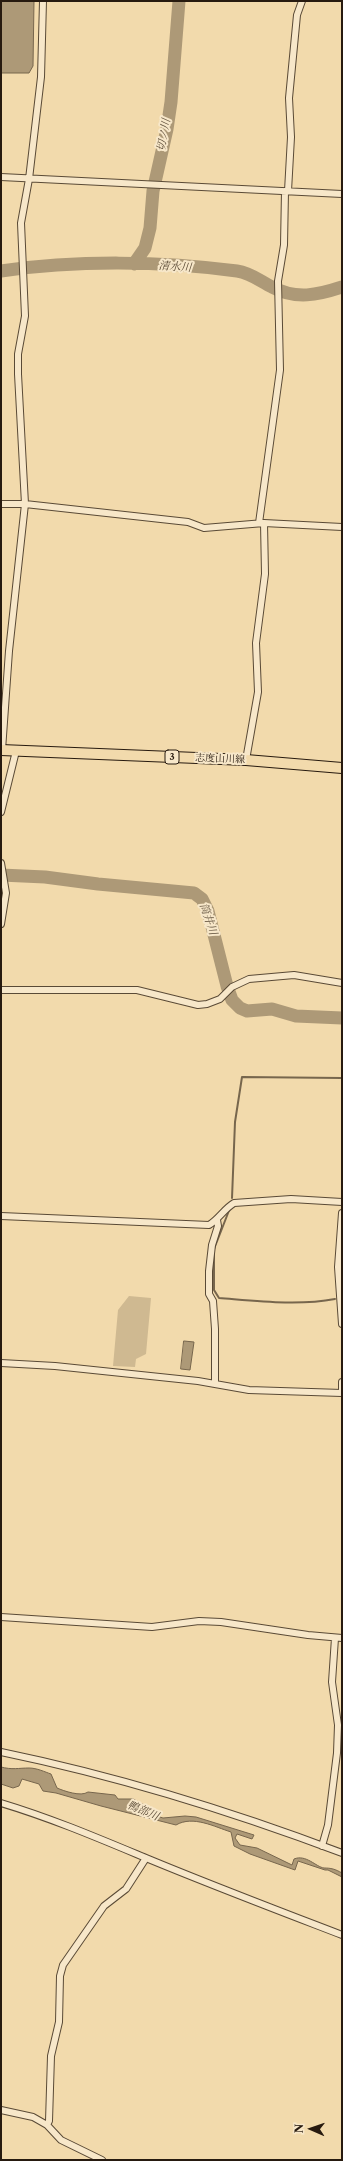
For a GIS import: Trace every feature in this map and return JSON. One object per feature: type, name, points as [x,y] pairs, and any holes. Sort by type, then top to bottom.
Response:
[{"type":"main road","name":"志度山川線","points":[[2,750],[246,760],[342,768]]},
{"type":"street","points":[[2,750],[9,651],[25,504],[18,374],[18,354],[25,316],[21,223],[29,178],[41,76],[43,1]]},
{"type":"street","points":[[246,760],[258,692],[256,643],[265,574],[262,523],[280,370],[278,282],[284,245],[291,137],[289,98],[297,15],[302,1]]},
{"type":"street","points":[[1,177],[342,194]]},
{"type":"street","points":[[1,504],[25,504],[188,522],[204,528],[262,523],[342,527]]},
{"type":"street","points":[[1,812],[16,751]]},
{"type":"street","points":[[1,863],[6,893],[1,924]]},
{"type":"street","points":[[1,990],[137,990],[198,1005],[207,1004],[224,995],[232,987],[249,979],[294,975],[342,984]]},
{"type":"street","points":[[1,1216],[209,1225],[217,1220],[226,1208],[234,1203],[291,1199],[342,1202]]},
{"type":"street","points":[[342,1213],[338,1267],[342,1324]]},
{"type":"street","points":[[216,1384],[215,1329],[213,1301],[209,1294],[209,1271],[212,1245],[218,1226],[217,1220]]},
{"type":"street","points":[[1,1363],[55,1366],[216,1384],[249,1390],[342,1393],[342,1382]]},
{"type":"street","points":[[1,1617],[152,1627],[200,1621],[221,1622],[339,1638],[332,1677],[338,1725],[337,1753],[328,1825],[322,1846]]},
{"type":"street","points":[[1,1752],[35,1759],[200,1802],[342,1853]]},
{"type":"street","points":[[1,1803],[35,1813],[88,1833],[146,1858],[342,1935]]},
{"type":"street","points":[[47,2125],[49,2121],[51,2056],[58,2022],[60,1976],[63,1965],[104,1906],[126,1889],[146,1858]]},
{"type":"street","points":[[1,2110],[33,2117],[47,2125],[61,2140],[102,2160]]},
{"type":"shaded area","points":[[129,1296],[151,1298],[146,1354],[136,1359],[135,1367],[113,1366],[118,1310]]},
{"type":"water","points":[[1,1],[34,1],[33,66],[29,73],[1,73]]},
{"type":"water","points":[[184,1341],[194,1342],[190,1370],[181,1369]]},
{"type":"water","name":"鴨部川","points":[[1,1767],[15,1769],[38,1769],[51,1774],[57,1788],[68,1792],[81,1794],[88,1792],[115,1795],[118,1799],[133,1799],[148,1807],[151,1814],[163,1818],[185,1816],[196,1817],[254,1835],[252,1839],[237,1834],[235,1838],[240,1845],[257,1848],[292,1865],[294,1859],[303,1858],[321,1867],[342,1873],[342,1877],[328,1870],[298,1861],[295,1870],[250,1854],[234,1846],[231,1832],[204,1823],[190,1821],[176,1825],[56,1793],[43,1791],[39,1784],[22,1779],[19,1786],[13,1788],[1,1784]]},
{"type":"waterway","name":"切ノ川","points":[[134,264],[145,248],[150,228],[153,191],[167,129],[171,102],[179,1]]},
{"type":"waterway","name":"清水川","points":[[1,271],[59,265],[119,263],[179,265],[242,272],[290,294],[316,294],[342,287]]},
{"type":"waterway","name":"筒井川","points":[[1,875],[45,877],[98,884],[194,893],[202,899],[208,911],[227,986],[232,1000],[240,1008],[247,1011],[272,1009],[296,1016],[342,1018]]},
{"type":"waterway","points":[[232,1198],[235,1122],[242,1077],[342,1078]]},
{"type":"waterway","points":[[214,1249],[230,1208]]},
{"type":"waterway","points":[[214,1253],[214,1290],[219,1298],[292,1303],[335,1299]]}]
